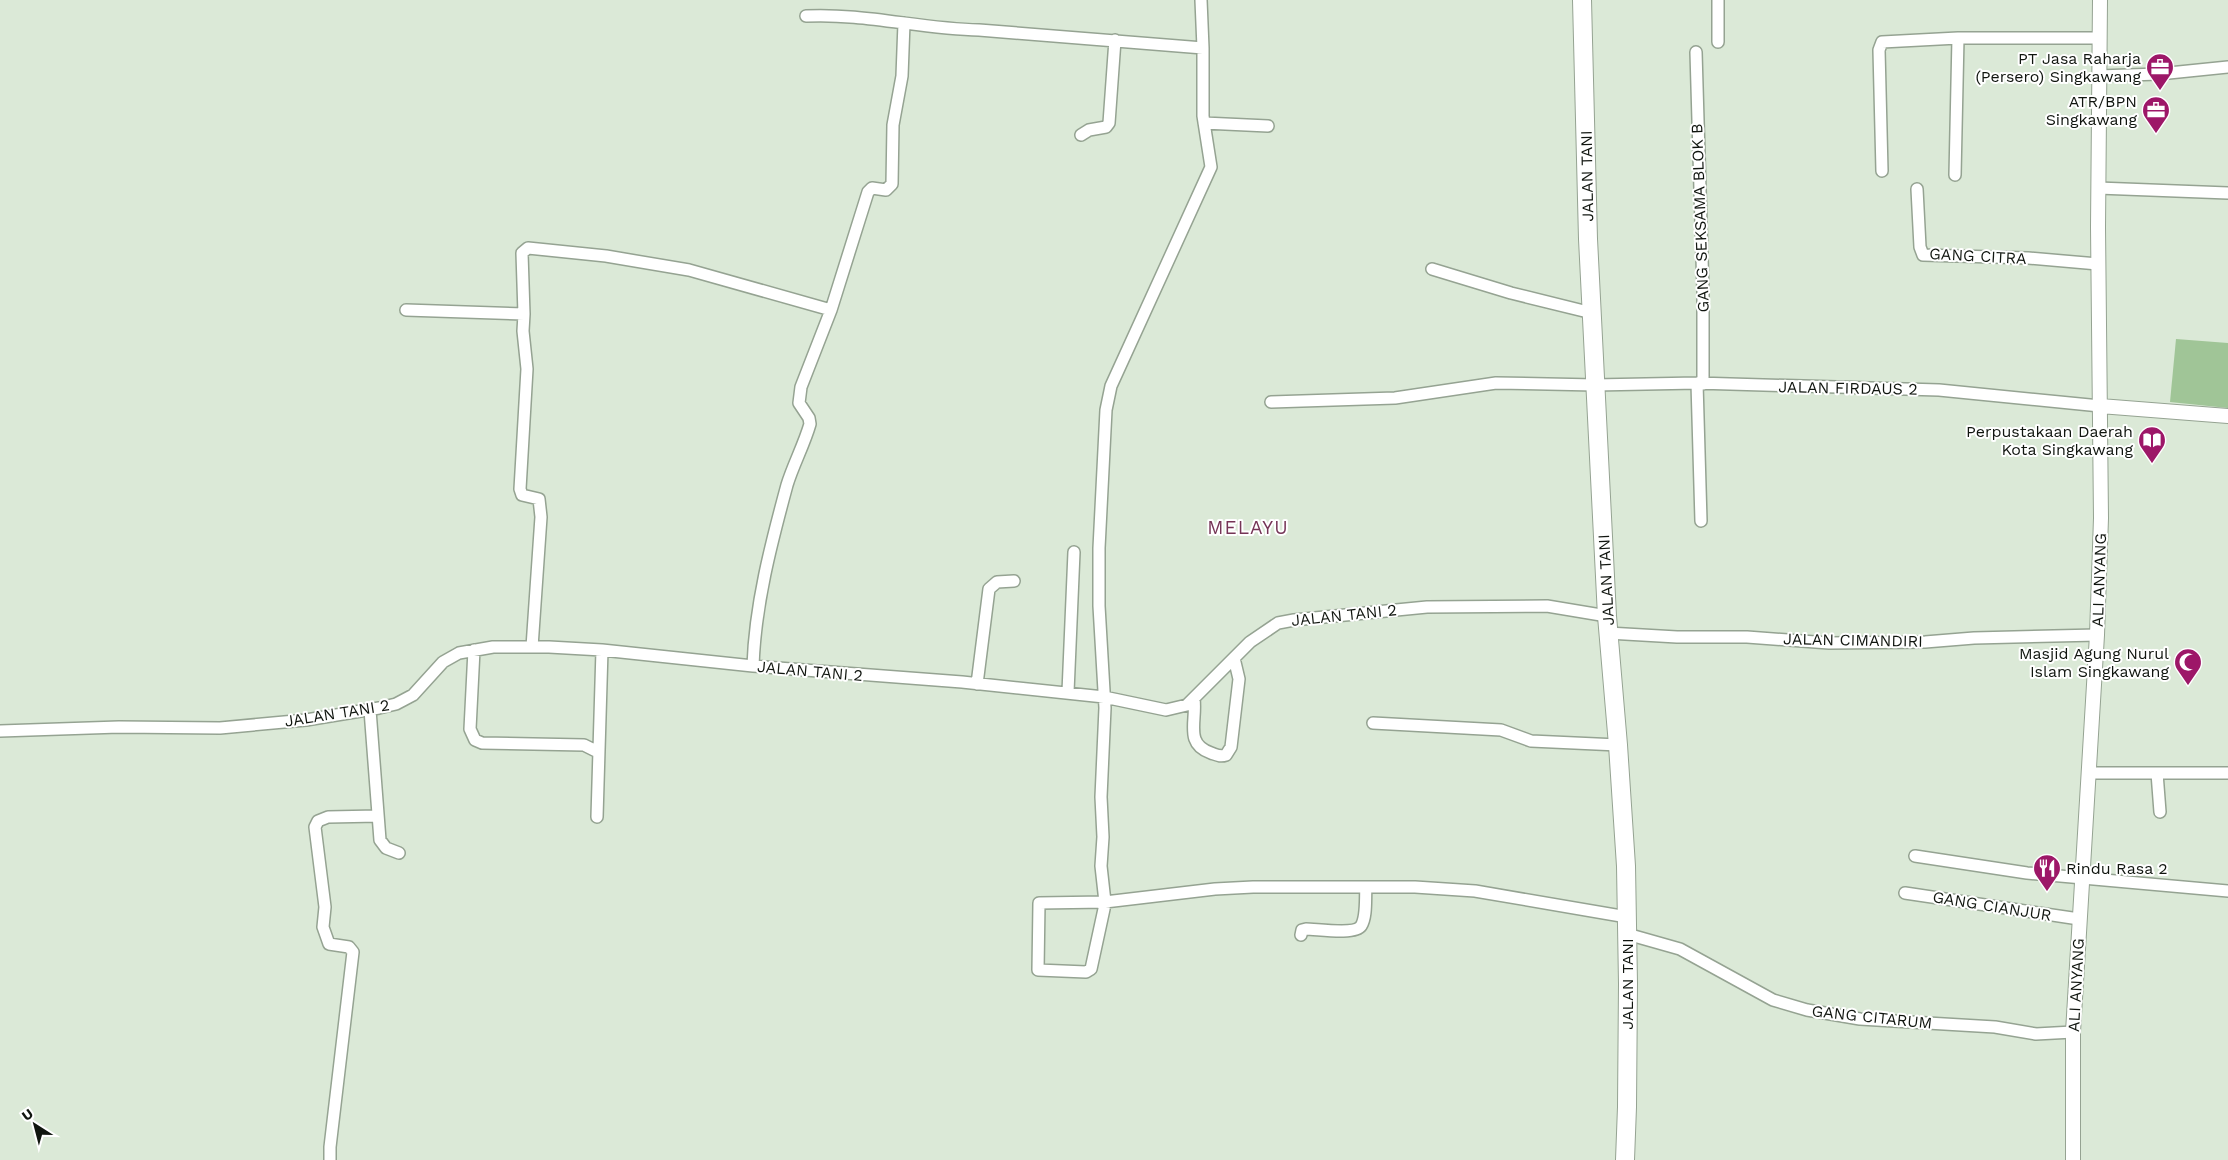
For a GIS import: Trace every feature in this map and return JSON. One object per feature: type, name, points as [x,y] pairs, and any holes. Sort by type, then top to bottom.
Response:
[{"type":"highway","name":"JALAN TANI","points":[[1582,0],[1595,385],[1608,625],[1618,745],[1627,926],[1627,1107],[1625,1160]]},
{"type":"street","points":[[1105,902],[1101,866],[1105,708],[1099,606],[1101,482],[1106,410],[1112,386],[1211,167],[1204,123],[1201,0]]},
{"type":"street","points":[[1718,0],[1718,42]]},
{"type":"street","name":"ALI ANYANG","points":[[2073,1160],[2073,1032],[2098,635],[2101,518],[2098,264],[2098,38],[2100,0]]},
{"type":"street","points":[[806,16],[840,16],[955,29],[1203,48]]},
{"type":"street","points":[[753,666],[756,616],[764,574],[787,485],[810,424],[809,418],[800,407],[798,397],[830,310],[868,192],[872,188],[888,190],[892,184],[893,125],[902,76],[904,23]]},
{"type":"street","points":[[1955,175],[1958,38]]},
{"type":"street","points":[[1882,171],[1880,46],[1886,40],[2098,38]]},
{"type":"street","points":[[1082,136],[1089,130],[1106,127],[1108,123],[1114,40]]},
{"type":"street","name":"GANG SEKSAMA BLOK B","points":[[1696,52],[1702,283],[1700,384],[1701,521]]},
{"type":"street","points":[[2098,76],[2159,74],[2228,67]]},
{"type":"street","points":[[1204,123],[1268,126]]},
{"type":"street","points":[[2098,188],[2228,193]]},
{"type":"street","name":"GANG CITRA","points":[[1917,190],[1920,247],[1923,255],[2028,258],[2098,264]]},
{"type":"street","points":[[532,647],[541,518],[539,499],[522,495],[520,489],[526,377],[523,331],[522,253],[528,248],[606,256],[689,270],[830,310]]},
{"type":"street","points":[[1432,269],[1510,293],[1592,313]]},
{"type":"street","points":[[406,310],[524,314]]},
{"type":"street","name":"JALAN FIRDAUS 2","points":[[1271,402],[1395,398],[1496,383],[1595,385],[1700,384],[1939,390],[2100,406]]},
{"type":"street","points":[[2100,406],[2228,416]]},
{"type":"street","points":[[1068,692],[1074,552]]},
{"type":"street","points":[[977,684],[989,589],[997,582],[1014,581]]},
{"type":"street","name":"JALAN TANI 2","points":[[0,731],[119,726],[220,728],[306,720],[370,710],[396,704],[413,695],[443,662],[459,653],[493,647],[602,650],[753,666],[1068,692],[1104,697],[1166,710],[1187,705],[1241,650],[1278,623],[1427,607],[1547,606],[1608,625]]},
{"type":"street","name":"JALAN CIMANDIRI","points":[[1608,625],[1677,637],[1747,637],[1829,643],[1925,642],[1974,638],[2098,635]]},
{"type":"street","points":[[474,650],[470,729],[475,740],[482,743],[584,745],[598,752]]},
{"type":"street","points":[[597,817],[602,650]]},
{"type":"street","points":[[1194,699],[1194,736],[1196,745],[1201,749],[1221,756],[1226,755],[1231,747],[1239,679],[1234,658]]},
{"type":"street","points":[[370,710],[380,840],[386,848],[399,853]]},
{"type":"street","points":[[1373,723],[1501,730],[1531,741],[1618,745]]},
{"type":"street","points":[[2157,772],[2160,812]]},
{"type":"street","points":[[2088,773],[2228,774]]},
{"type":"street","points":[[330,1160],[330,1146],[353,952],[349,947],[329,944],[324,935],[325,907],[315,827],[318,821],[328,817],[378,816]]},
{"type":"street","points":[[1915,856],[2027,873],[2228,891]]},
{"type":"street","points":[[1301,935],[1302,930],[1306,929],[1353,931],[1360,927],[1363,921],[1366,887]]},
{"type":"street","name":"GANG CITARUM","points":[[1105,902],[1091,969],[1086,972],[1038,970],[1039,903],[1105,902],[1215,889],[1366,887],[1475,891],[1627,926],[1680,949],[1778,1002],[1807,1010],[1860,1019],[1995,1027],[2036,1034],[2073,1032]]},
{"type":"street","name":"GANG CIANJUR","points":[[1905,893],[2079,919]]},
{"type":"green space","points":[[2176,339],[2228,343],[2228,408],[2170,402]]},
{"type":"place","name":"PT Jasa Raharja (Persero) Singkawang","points":[[2160,91]]},
{"type":"place","name":"ATR/BPN Singkawang","points":[[2156,134]]},
{"type":"place","name":"Perpustakaan Daerah Kota Singkawang","points":[[2152,464]]},
{"type":"place","name":"Masjid Agung Nurul Islam Singkawang","points":[[2188,686]]},
{"type":"place","name":"Rindu Rasa 2","points":[[2047,892]]},
{"type":"district","name":"MELAYU","points":[[1248,527]]}]
